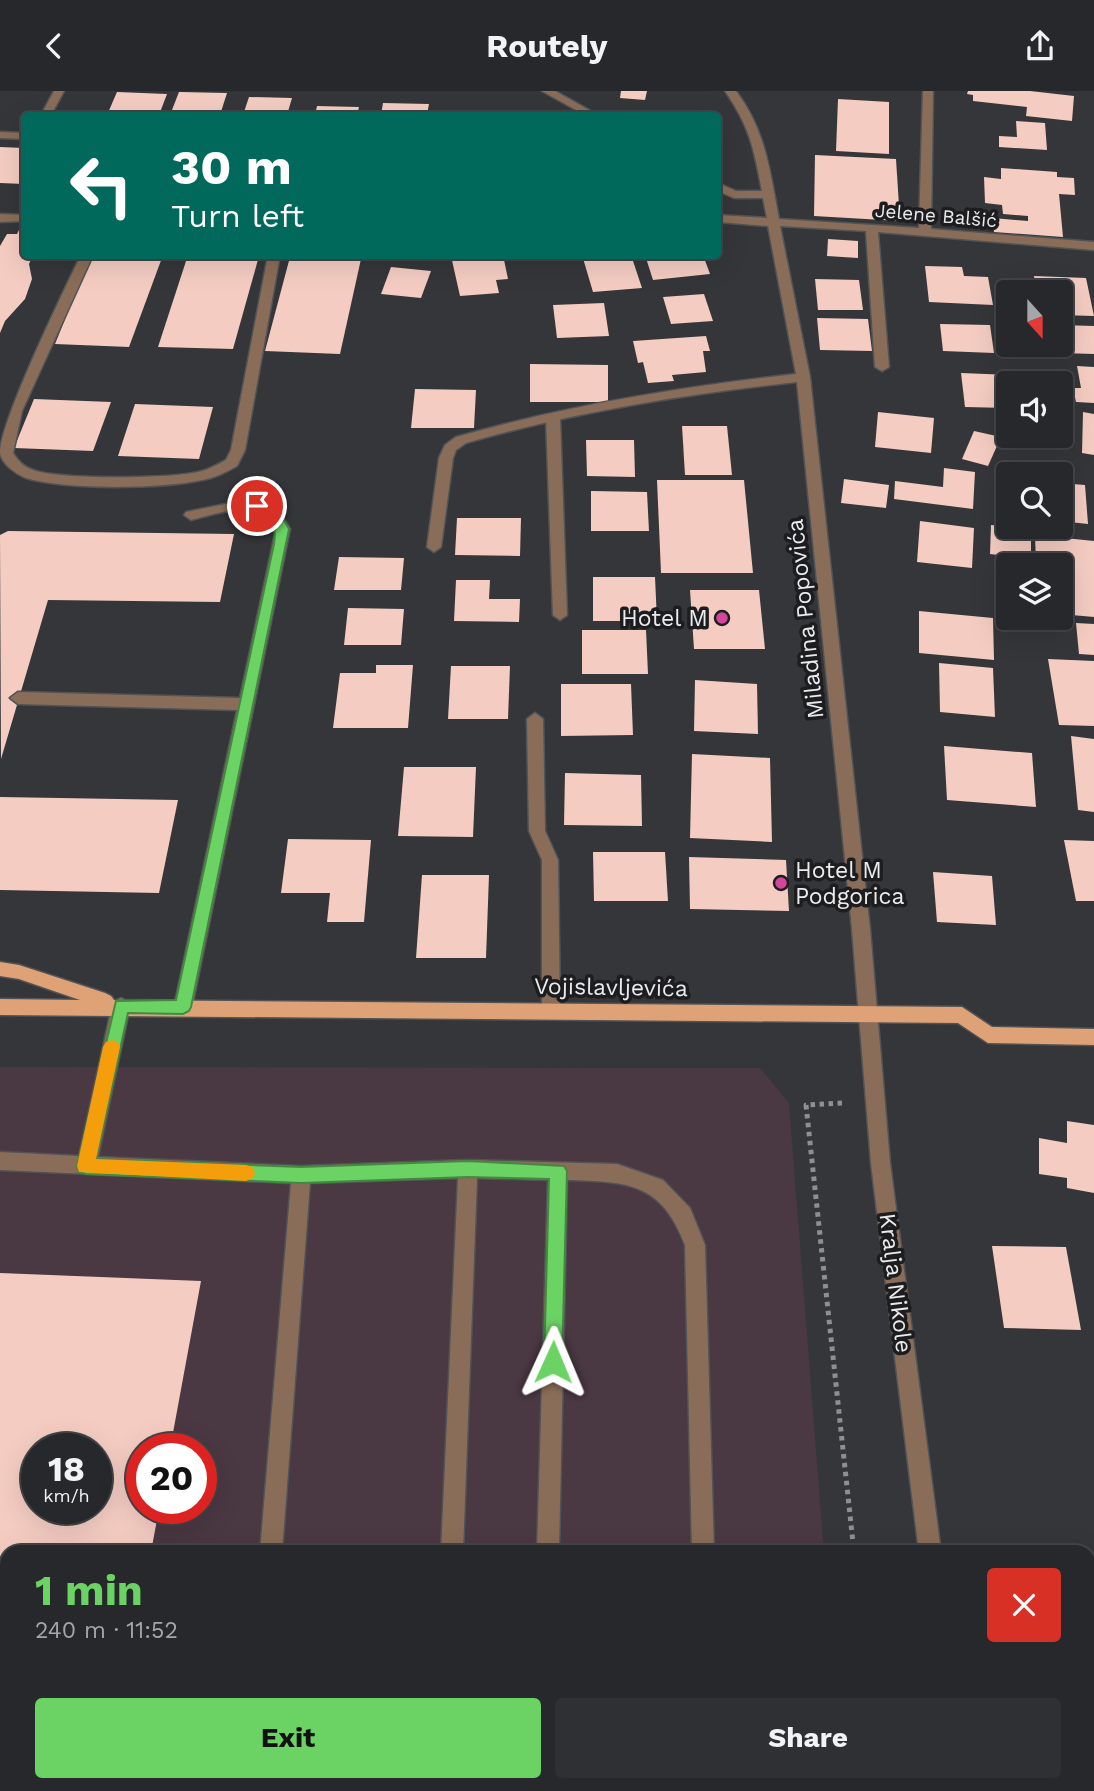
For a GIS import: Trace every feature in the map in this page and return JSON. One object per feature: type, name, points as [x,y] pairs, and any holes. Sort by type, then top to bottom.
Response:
[{"type":"main road","name":"Vojislavljevića","points":[[0,969],[121,1006]]},
{"type":"main road","name":"Vojislavljevića","points":[[0,1007],[962,1015],[988,1035],[1094,1037]]},
{"type":"street","points":[[48,112],[59,91]]},
{"type":"street","points":[[547,91],[586,112]]},
{"type":"street","name":"Miladina Popovića","points":[[730,91],[746,112],[754,132],[769,195],[803,377],[861,929],[865,1014]]},
{"type":"street","points":[[925,232],[928,91]]},
{"type":"street","points":[[0,135],[21,136]]},
{"type":"street","points":[[721,188],[734,194],[769,195]]},
{"type":"street","points":[[0,218],[21,218]]},
{"type":"street","points":[[721,219],[774,221]]},
{"type":"street","name":"Jelene Balšić","points":[[774,221],[1094,246]]},
{"type":"street","points":[[873,228],[882,367]]},
{"type":"street","points":[[85,259],[15,411],[6,453],[13,466],[31,475],[58,479],[178,479],[218,471],[232,463],[237,450],[273,259]]},
{"type":"street","points":[[434,547],[446,458],[450,448],[461,440],[553,418],[716,386],[803,377]]},
{"type":"street","points":[[553,418],[560,615]]},
{"type":"street","points":[[183,1007],[283,529],[275,515],[257,506],[227,507],[191,515]]},
{"type":"street","points":[[18,698],[245,703]]},
{"type":"street","points":[[535,719],[537,831],[550,860],[551,1010]]},
{"type":"street","points":[[86,1166],[121,1006]]},
{"type":"street","name":"Kralja Nikole","points":[[865,1014],[929,1545]]},
{"type":"street","points":[[0,1161],[301,1175],[468,1169],[617,1173],[656,1186],[682,1214],[695,1245],[704,1545]]},
{"type":"street","points":[[452,1545],[468,1169]]},
{"type":"street","points":[[548,1545],[558,1171]]},
{"type":"street","points":[[272,1545],[301,1175]]},
{"type":"path","points":[[853,1545],[806,1105],[874,1102]]},
{"type":"shaded area","points":[[0,1067],[760,1068],[789,1103],[823,1545],[0,1545]]},
{"type":"building","points":[[621,91],[647,91],[645,100],[620,98]]},
{"type":"building","points":[[968,91],[1030,91],[1074,96],[1072,121],[1026,116],[1027,107],[973,101],[973,95],[967,94]]},
{"type":"building","points":[[117,92],[167,94],[160,112],[108,112]]},
{"type":"building","points":[[179,92],[227,93],[221,112],[171,112]]},
{"type":"building","points":[[249,97],[292,98],[288,112],[244,112]]},
{"type":"building","points":[[838,99],[889,102],[889,154],[836,151]]},
{"type":"building","points":[[383,103],[429,104],[428,112],[382,112]]},
{"type":"building","points":[[317,106],[359,107],[358,112],[316,112]]},
{"type":"building","points":[[1016,121],[1045,123],[1047,150],[999,147],[999,136],[1017,137]]},
{"type":"building","points":[[0,147],[21,148],[21,184],[0,183]]},
{"type":"building","points":[[815,155],[896,159],[900,221],[814,216]]},
{"type":"building","points":[[1001,168],[1057,172],[1057,177],[1074,178],[1075,195],[1059,194],[1063,237],[994,232],[993,218],[1028,221],[1028,216],[1003,214],[1002,205],[985,203],[984,177],[1001,179]]},
{"type":"building","points":[[21,230],[21,259],[31,259],[29,264],[32,279],[25,299],[5,321],[0,333],[0,246],[7,234],[17,234]]},
{"type":"building","points":[[828,239],[858,241],[858,258],[827,256]]},
{"type":"building","points":[[89,259],[162,259],[129,347],[55,344]]},
{"type":"building","points":[[187,259],[258,259],[233,349],[158,347]]},
{"type":"building","points":[[289,259],[361,259],[340,354],[265,351]]},
{"type":"building","points":[[452,259],[504,259],[508,279],[496,280],[499,293],[460,296]]},
{"type":"building","points":[[583,259],[632,259],[642,288],[593,292]]},
{"type":"building","points":[[646,259],[704,259],[710,274],[653,280]]},
{"type":"building","points":[[925,266],[962,267],[964,276],[988,277],[993,305],[929,302]]},
{"type":"building","points":[[391,267],[431,271],[421,298],[381,294]]},
{"type":"building","points":[[1034,276],[1086,278],[1094,316],[1073,315],[1073,280],[1035,280]]},
{"type":"building","points":[[815,279],[859,280],[863,310],[818,310]]},
{"type":"building","points":[[704,294],[713,321],[671,324],[663,297]]},
{"type":"building","points":[[604,303],[609,336],[557,338],[553,305]]},
{"type":"building","points":[[817,318],[868,319],[872,351],[820,350]]},
{"type":"building","points":[[940,324],[990,325],[994,353],[943,351]]},
{"type":"building","points":[[1073,325],[1094,326],[1094,354],[1073,353]]},
{"type":"building","points":[[706,336],[710,351],[703,351],[706,372],[672,375],[674,381],[648,383],[643,362],[638,363],[633,341]]},
{"type":"building","points":[[530,364],[608,365],[608,402],[530,402]]},
{"type":"building","points":[[1077,366],[1094,367],[1094,403],[1076,402],[1073,388],[1081,388]]},
{"type":"building","points":[[961,373],[996,374],[996,408],[965,407]]},
{"type":"building","points":[[415,389],[476,390],[474,428],[411,428]]},
{"type":"building","points":[[34,399],[111,402],[93,451],[14,448]]},
{"type":"building","points":[[135,404],[213,407],[199,459],[118,456]]},
{"type":"building","points":[[878,412],[934,418],[931,453],[875,447]]},
{"type":"building","points":[[1083,412],[1094,414],[1094,455],[1082,453]]},
{"type":"building","points":[[682,426],[727,426],[732,475],[685,475]]},
{"type":"building","points":[[974,431],[996,436],[996,448],[988,466],[962,459]]},
{"type":"building","points":[[586,440],[634,440],[635,477],[587,476]]},
{"type":"building","points":[[944,468],[975,472],[973,509],[894,499],[895,481],[943,487]]},
{"type":"building","points":[[844,479],[889,485],[886,508],[841,503]]},
{"type":"building","points":[[657,480],[744,480],[753,573],[661,573]]},
{"type":"building","points":[[1073,484],[1085,485],[1088,524],[1073,522]]},
{"type":"building","points":[[591,491],[647,492],[649,531],[591,531]]},
{"type":"building","points":[[457,518],[521,518],[520,556],[455,555]]},
{"type":"building","points":[[920,521],[974,528],[972,568],[917,562]]},
{"type":"building","points":[[991,525],[996,526],[996,539],[1031,539],[1031,553],[990,554]]},
{"type":"building","points":[[8,531],[234,534],[220,602],[48,600],[1,759],[0,535]]},
{"type":"building","points":[[1035,539],[1094,541],[1094,617],[1073,615],[1073,553],[1036,553]]},
{"type":"building","points":[[339,557],[404,558],[401,590],[334,590]]},
{"type":"building","points":[[593,577],[655,577],[657,621],[593,621]]},
{"type":"building","points":[[456,580],[490,580],[489,599],[520,599],[519,622],[454,621]]},
{"type":"building","points":[[690,590],[759,590],[765,649],[694,649]]},
{"type":"building","points":[[348,608],[404,609],[401,645],[344,645]]},
{"type":"building","points":[[919,611],[993,618],[994,660],[919,653]]},
{"type":"building","points":[[1076,623],[1094,624],[1094,655],[1079,654]]},
{"type":"building","points":[[582,630],[646,630],[648,674],[582,674]]},
{"type":"building","points":[[1048,659],[1094,661],[1094,726],[1059,725]]},
{"type":"building","points":[[939,663],[993,668],[995,717],[940,712]]},
{"type":"building","points":[[376,665],[413,665],[408,728],[333,728],[340,673],[376,673]]},
{"type":"building","points":[[451,666],[510,666],[508,719],[448,719]]},
{"type":"building","points":[[695,680],[757,684],[758,734],[694,731]]},
{"type":"building","points":[[561,684],[631,684],[633,735],[561,736]]},
{"type":"building","points":[[1071,736],[1094,739],[1094,812],[1078,810]]},
{"type":"building","points":[[944,746],[1032,753],[1036,807],[947,800]]},
{"type":"building","points":[[692,754],[770,758],[772,842],[690,838]]},
{"type":"building","points":[[404,767],[476,767],[473,837],[398,836]]},
{"type":"building","points":[[565,773],[641,775],[642,826],[564,825]]},
{"type":"building","points":[[0,797],[178,800],[159,893],[0,890]]},
{"type":"building","points":[[288,839],[371,840],[364,922],[327,922],[330,893],[281,893]]},
{"type":"building","points":[[1064,840],[1094,841],[1094,901],[1076,901]]},
{"type":"building","points":[[593,852],[665,852],[668,901],[594,901]]},
{"type":"building","points":[[689,857],[786,860],[789,911],[690,909]]},
{"type":"building","points":[[933,872],[992,876],[996,925],[937,922]]},
{"type":"building","points":[[422,875],[489,875],[486,958],[416,958]]},
{"type":"building","points":[[1067,1121],[1094,1125],[1094,1193],[1067,1188],[1067,1178],[1039,1174],[1039,1138],[1067,1143]]},
{"type":"building","points":[[992,1246],[1066,1247],[1081,1330],[1004,1328]]},
{"type":"building","points":[[0,1273],[201,1281],[173,1433],[126,1433],[126,1524],[156,1524],[152,1545],[0,1545]]},
{"type":"slow traffic","points":[[112,1047],[86,1166],[246,1173]]},
{"type":"place","name":"Hotel M","points":[[722,618]]},
{"type":"place","name":"Hotel M Podgorica","points":[[781,883]]},
{"type":"route","points":[[257,506],[275,515],[283,529],[281,544],[245,703],[183,1007],[121,1006],[86,1166],[301,1175],[468,1169],[558,1171],[553,1362]]}]
